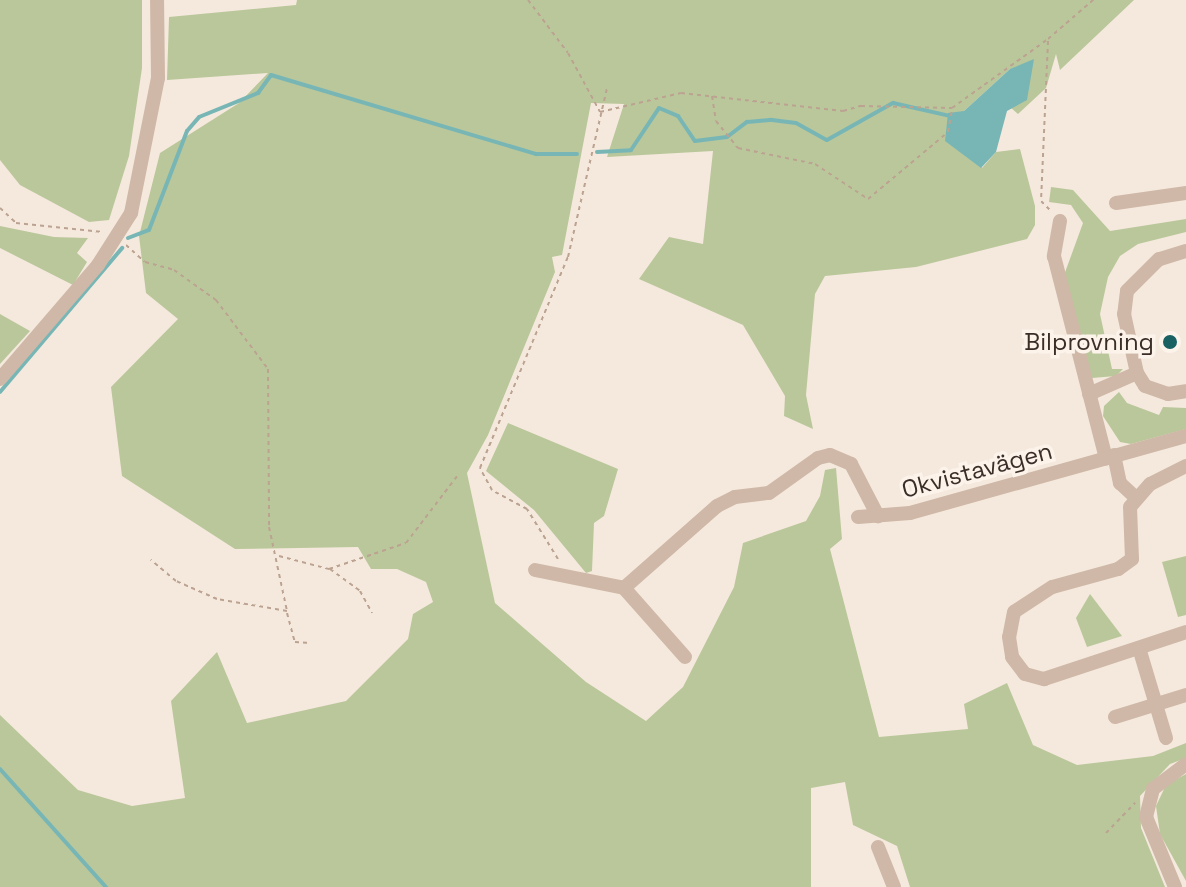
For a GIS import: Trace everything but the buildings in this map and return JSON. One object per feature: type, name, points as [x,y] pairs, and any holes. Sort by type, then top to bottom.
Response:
[{"type":"street","points":[[0,379],[114,241],[131,213],[154,106],[157,0]]},
{"type":"street","points":[[1116,203],[1186,193]]},
{"type":"street","points":[[1060,221],[1054,256],[1089,394],[1120,483],[1136,498]]},
{"type":"street","points":[[1186,251],[1159,259],[1127,291],[1124,314],[1137,373],[1145,386],[1168,394],[1186,391]]},
{"type":"street","points":[[1089,394],[1137,373]]},
{"type":"street","name":"Okvistavägen","points":[[858,517],[910,513],[1186,436]]},
{"type":"street","points":[[624,588],[717,506],[735,497],[769,493],[818,458],[841,457],[851,464],[878,516]]},
{"type":"street","points":[[1186,466],[1150,484],[1136,498],[1128,519],[1132,559],[1118,569],[1052,587],[1014,612],[1009,637],[1012,657],[1025,674],[1044,679],[1186,632]]},
{"type":"street","points":[[535,570],[624,588],[685,657]]},
{"type":"street","points":[[1139,648],[1166,738]]},
{"type":"street","points":[[1115,717],[1186,695]]},
{"type":"street","points":[[1175,887],[1146,817],[1153,789],[1186,764]]},
{"type":"street","points":[[878,847],[894,887]]},
{"type":"path","points":[[528,0],[568,53],[600,112]]},
{"type":"path","points":[[600,112],[681,93],[843,111],[861,106],[952,110],[1048,39],[1093,0]]},
{"type":"path","points":[[1048,39],[1044,74],[1041,201],[1060,221]]},
{"type":"path","points":[[569,577],[527,509],[492,490],[480,468],[568,257],[607,88]]},
{"type":"path","points":[[712,96],[716,121],[738,148],[782,153],[836,177],[868,199],[948,132],[952,110]]},
{"type":"path","points":[[0,208],[16,223],[93,227],[145,262],[174,270],[216,300],[268,369],[269,527],[295,642],[310,643]]},
{"type":"path","points":[[329,569],[406,543],[458,475]]},
{"type":"path","points":[[276,555],[329,569],[360,591],[372,613]]},
{"type":"path","points":[[151,560],[176,581],[217,599],[287,611]]},
{"type":"path","points":[[1106,833],[1128,805],[1138,802]]},
{"type":"green space","points":[[0,0],[142,0],[142,68],[129,156],[109,220],[89,222],[20,185],[0,160]]},
{"type":"green space","points":[[297,0],[1134,0],[1060,70],[1056,54],[1046,88],[1018,114],[1010,107],[1010,69],[964,111],[982,168],[996,152],[1020,149],[1035,206],[1035,225],[1027,239],[916,267],[825,276],[815,294],[806,395],[813,429],[784,416],[785,396],[743,325],[639,279],[669,237],[703,244],[713,151],[607,157],[624,104],[591,103],[562,255],[552,257],[555,272],[488,435],[467,473],[495,603],[586,682],[646,721],[683,687],[734,587],[743,543],[806,521],[820,496],[825,470],[836,468],[842,539],[830,549],[879,737],[968,729],[964,704],[1007,683],[1033,745],[1077,765],[1153,756],[1186,743],[1186,758],[1170,764],[1140,796],[1141,828],[1165,887],[910,887],[897,846],[853,825],[845,782],[811,788],[811,887],[0,887],[0,715],[78,790],[132,806],[185,798],[171,701],[217,652],[247,723],[346,701],[408,639],[413,614],[433,602],[426,582],[397,569],[371,569],[358,547],[235,549],[122,476],[111,387],[178,319],[146,293],[139,236],[160,153],[239,103],[268,73],[167,80],[169,17],[296,5]]},
{"type":"green space","points":[[1051,187],[1073,190],[1110,231],[1186,219],[1186,232],[1138,244],[1120,256],[1108,277],[1100,314],[1112,369],[1123,369],[1116,376],[1092,378],[1063,278],[1083,223],[1071,205],[1049,202]]},
{"type":"green space","points":[[0,226],[54,237],[88,238],[77,253],[87,262],[73,285],[0,248]]},
{"type":"green space","points":[[0,314],[30,331],[0,364]]},
{"type":"green space","points":[[1119,392],[1127,403],[1159,415],[1163,407],[1186,408],[1186,429],[1131,444],[1120,442],[1103,416],[1104,406]]},
{"type":"green space","points":[[508,423],[618,469],[604,516],[594,523],[592,571],[586,573],[534,510],[486,471]]},
{"type":"green space","points":[[1186,556],[1186,615],[1178,617],[1162,562]]},
{"type":"green space","points":[[1090,594],[1122,636],[1087,647],[1076,618]]},
{"type":"green space","points":[[1186,774],[1186,881],[1160,834],[1156,806],[1166,785]]},
{"type":"water","points":[[1034,59],[1027,100],[1007,111],[996,152],[981,168],[945,141],[948,113],[964,111],[1010,69]]},
{"type":"waterway","points":[[128,238],[149,230],[187,131],[199,117],[258,93],[271,75],[536,154],[577,154]]},
{"type":"waterway","points":[[597,152],[631,150],[659,108],[678,116],[695,141],[727,137],[747,122],[772,120],[796,123],[827,140],[893,103],[950,116]]},
{"type":"waterway","points":[[0,392],[122,248]]},
{"type":"waterway","points":[[0,769],[106,887]]},
{"type":"place","name":"Bilprovning","points":[[1170,342]]}]
